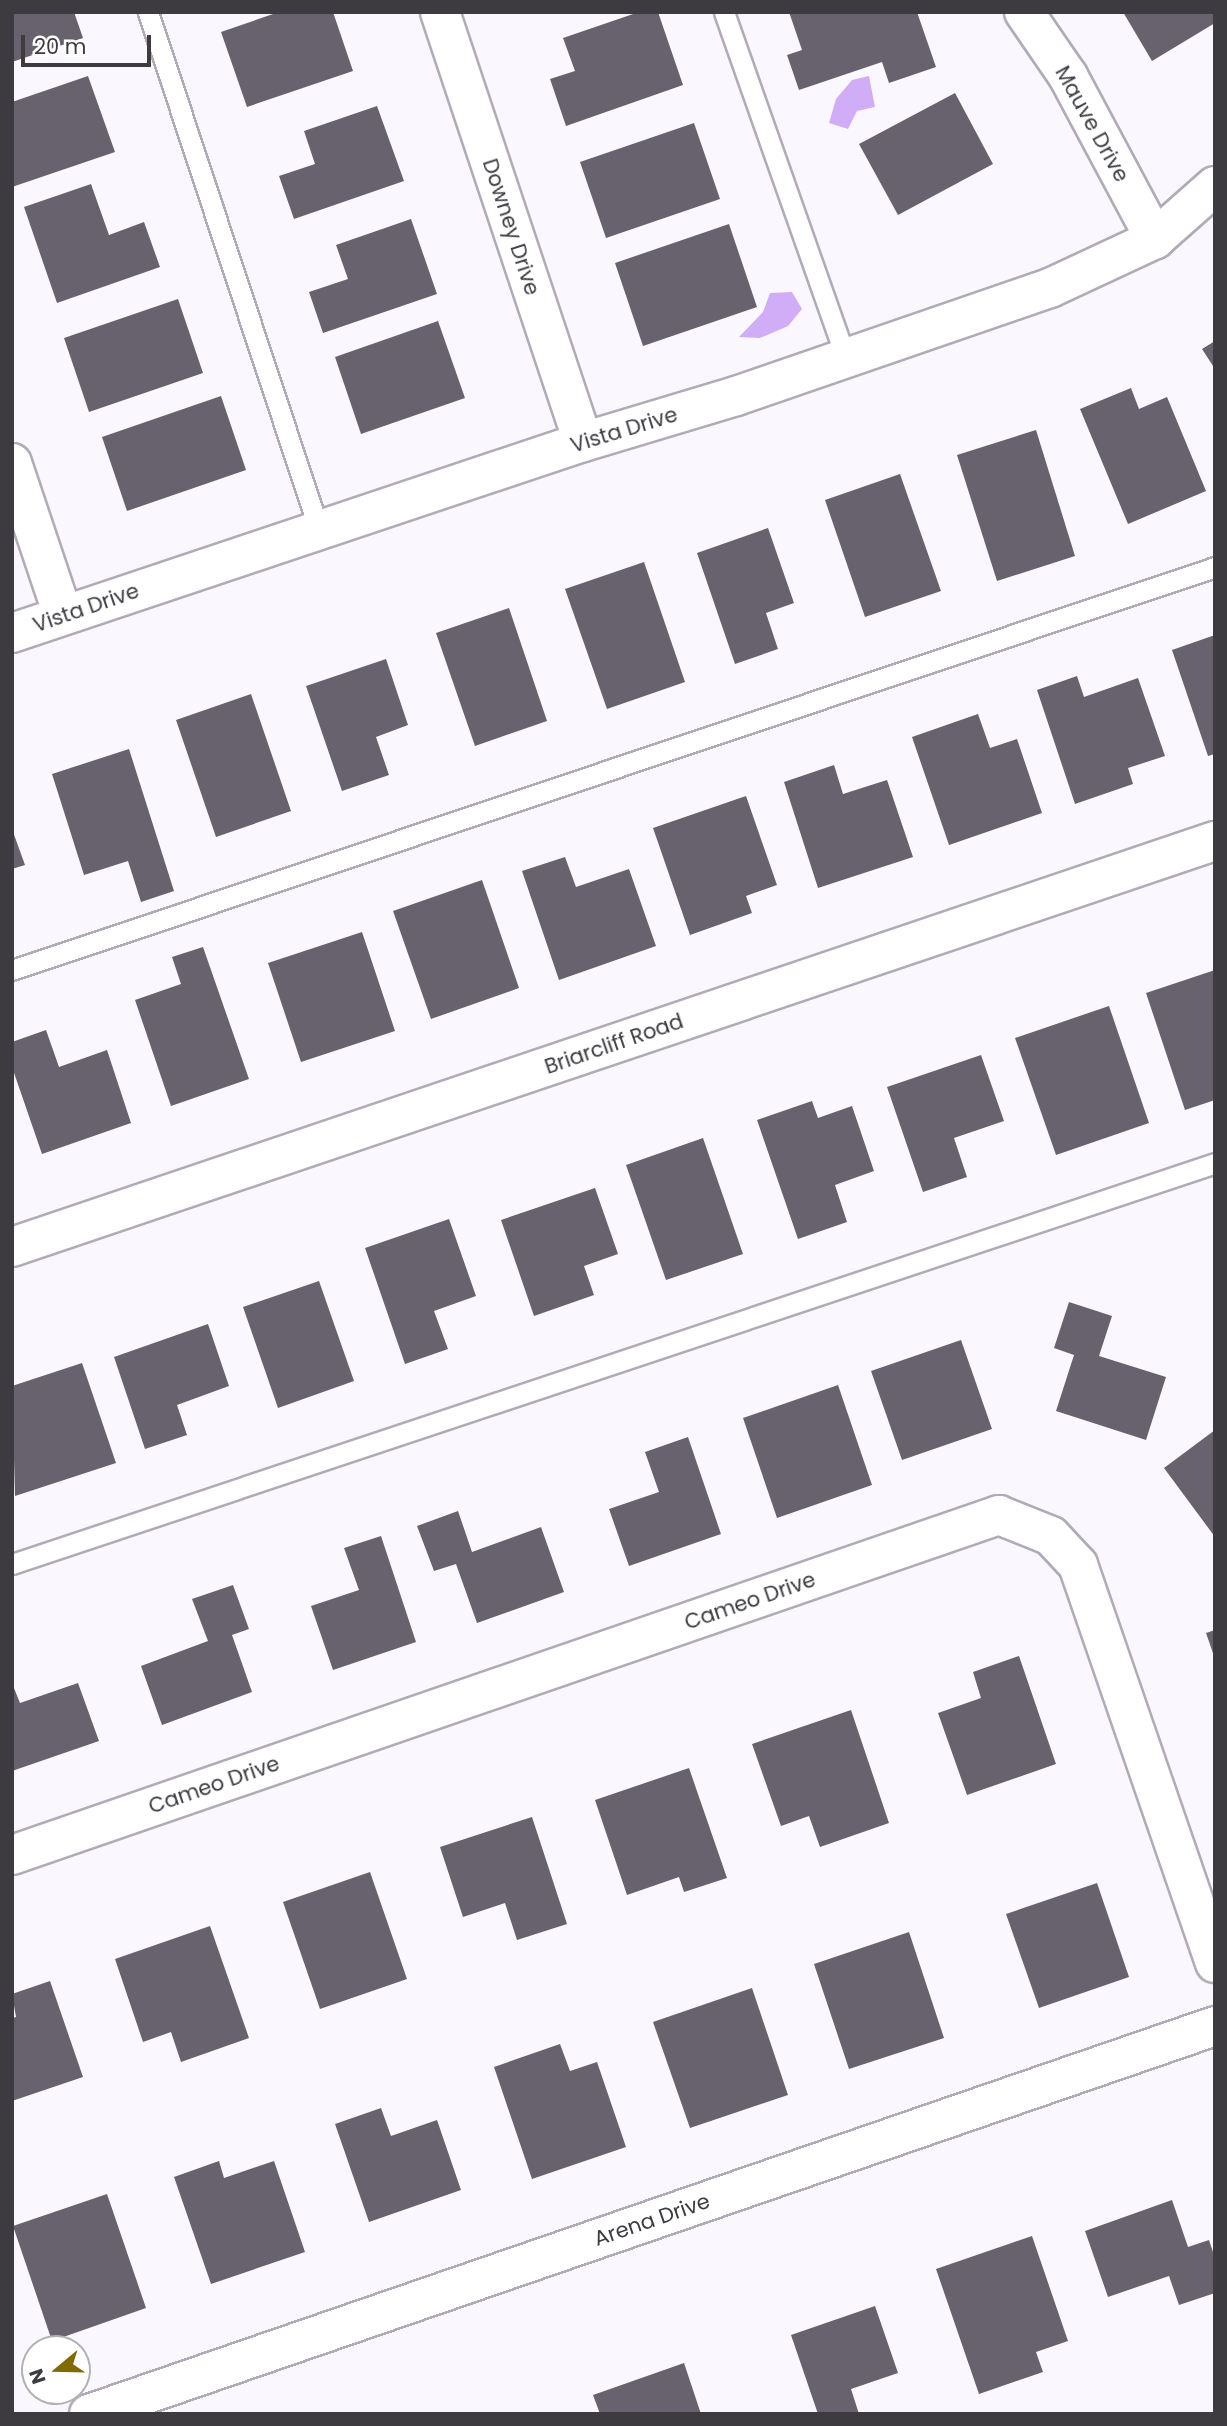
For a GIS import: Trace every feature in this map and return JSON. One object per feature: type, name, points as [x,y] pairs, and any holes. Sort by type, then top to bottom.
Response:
[{"type":"street","name":"Downey Drive","points":[[440,12],[583,442]]},
{"type":"street","name":"Mauve Drive","points":[[1024,12],[1068,76],[1155,239]]},
{"type":"street","name":"Vista Drive","points":[[12,633],[583,442],[845,359],[1050,288],[1155,239],[1215,186]]},
{"type":"street","points":[[12,463],[64,615]]},
{"type":"street","name":"Briarcliff Road","points":[[12,1247],[1215,841]]},
{"type":"street","name":"Cameo Drive","points":[[12,1855],[999,1515],[1052,1536],[1078,1565],[1215,1963]]},
{"type":"street","name":"Arena Drive","points":[[89,2414],[1215,2026]]},
{"type":"lane","points":[[148,12],[319,530]]},
{"type":"lane","points":[[724,12],[845,359]]},
{"type":"lane","points":[[12,970],[1215,567]]},
{"type":"lane","points":[[12,1564],[1215,1163]]},
{"type":"shaded area","points":[[869,76],[875,107],[857,111],[848,129],[829,123],[836,99],[852,80]]},
{"type":"shaded area","points":[[792,292],[802,309],[788,326],[760,338],[739,337],[763,312],[770,293]]},
{"type":"building","points":[[12,12],[74,12],[83,38],[12,62]]},
{"type":"building","points":[[279,12],[333,12],[353,71],[247,107],[221,32]]},
{"type":"building","points":[[639,12],[658,12],[683,85],[566,126],[550,79],[575,71],[563,38]]},
{"type":"building","points":[[789,12],[917,12],[936,67],[889,83],[882,62],[799,90],[787,55],[802,50]]},
{"type":"building","points":[[1123,12],[1215,12],[1215,23],[1152,61]]},
{"type":"building","points":[[88,76],[115,152],[12,187],[12,102]]},
{"type":"building","points":[[955,93],[993,164],[898,215],[859,144]]},
{"type":"building","points":[[377,106],[404,181],[294,219],[279,176],[315,164],[304,131]]},
{"type":"building","points":[[694,123],[720,199],[606,238],[580,162]]},
{"type":"building","points":[[91,184],[109,235],[144,222],[160,267],[57,303],[24,207]]},
{"type":"building","points":[[411,219],[437,294],[323,333],[309,292],[348,279],[336,245]]},
{"type":"building","points":[[729,224],[757,307],[643,346],[615,263]]},
{"type":"building","points":[[178,299],[203,373],[89,412],[64,338]]},
{"type":"building","points":[[438,321],[465,398],[361,434],[335,357]]},
{"type":"building","points":[[1215,341],[1215,369],[1202,349]]},
{"type":"building","points":[[1131,388],[1139,409],[1167,397],[1206,491],[1128,524],[1080,409]]},
{"type":"building","points":[[221,396],[246,470],[127,511],[102,437]]},
{"type":"building","points":[[1036,430],[1075,556],[997,581],[957,455]]},
{"type":"building","points":[[900,474],[941,591],[865,617],[825,500]]},
{"type":"building","points":[[768,528],[794,603],[766,613],[778,649],[735,664],[697,553]]},
{"type":"building","points":[[644,562],[685,682],[607,709],[565,589]]},
{"type":"building","points":[[509,608],[547,721],[475,746],[436,633]]},
{"type":"building","points":[[1215,635],[1215,754],[1208,756],[1172,650]]},
{"type":"building","points":[[386,659],[408,725],[376,737],[389,775],[342,791],[306,686]]},
{"type":"building","points":[[1077,676],[1084,697],[1138,678],[1165,756],[1128,768],[1133,784],[1075,804],[1037,690]]},
{"type":"building","points":[[251,694],[291,811],[216,837],[176,720]]},
{"type":"building","points":[[978,714],[990,748],[1017,739],[1042,813],[949,845],[912,737]]},
{"type":"building","points":[[129,749],[174,891],[141,902],[128,861],[84,875],[52,774]]},
{"type":"building","points":[[834,765],[843,794],[887,780],[913,857],[818,888],[784,782]]},
{"type":"building","points":[[746,796],[777,885],[746,896],[752,913],[690,935],[653,828]]},
{"type":"building","points":[[12,829],[25,865],[12,869]]},
{"type":"building","points":[[565,857],[576,887],[629,869],[656,946],[559,980],[522,871]]},
{"type":"building","points":[[482,880],[519,988],[431,1019],[393,911]]},
{"type":"building","points":[[362,932],[395,1031],[301,1062],[268,963]]},
{"type":"building","points":[[203,947],[249,1079],[171,1106],[135,1000],[181,984],[172,957]]},
{"type":"building","points":[[1215,970],[1215,1100],[1185,1110],[1146,993]]},
{"type":"building","points":[[1109,1006],[1149,1123],[1056,1155],[1015,1038]]},
{"type":"building","points":[[46,1030],[59,1067],[107,1050],[131,1123],[42,1154],[12,1067],[12,1042]]},
{"type":"building","points":[[981,1055],[1004,1121],[954,1138],[967,1177],[923,1192],[887,1087]]},
{"type":"building","points":[[812,1101],[818,1118],[852,1106],[874,1171],[835,1185],[847,1222],[798,1239],[757,1120]]},
{"type":"building","points":[[703,1138],[743,1254],[666,1280],[626,1165]]},
{"type":"building","points":[[595,1188],[618,1254],[584,1266],[594,1295],[534,1316],[501,1220]]},
{"type":"building","points":[[449,1219],[476,1296],[434,1311],[448,1349],[405,1364],[365,1248]]},
{"type":"building","points":[[319,1281],[354,1381],[278,1408],[243,1307]]},
{"type":"building","points":[[1069,1302],[1112,1316],[1099,1356],[1166,1377],[1146,1440],[1056,1411],[1074,1355],[1054,1348]]},
{"type":"building","points":[[208,1324],[229,1386],[177,1405],[187,1435],[145,1449],[114,1357]]},
{"type":"building","points":[[961,1340],[992,1429],[902,1460],[871,1371]]},
{"type":"building","points":[[82,1363],[116,1463],[15,1496],[12,1386]]},
{"type":"building","points":[[838,1385],[872,1485],[777,1518],[743,1418]]},
{"type":"building","points":[[1215,1430],[1215,1537],[1164,1468]]},
{"type":"building","points":[[688,1437],[721,1534],[629,1566],[609,1509],[659,1492],[645,1452]]},
{"type":"building","points":[[458,1511],[472,1552],[541,1527],[564,1592],[477,1623],[456,1564],[434,1571],[417,1526]]},
{"type":"building","points":[[381,1536],[416,1642],[333,1670],[311,1606],[359,1590],[344,1548]]},
{"type":"building","points":[[233,1585],[249,1629],[232,1635],[252,1692],[162,1725],[141,1666],[208,1641],[192,1599]]},
{"type":"building","points":[[1215,1630],[1215,1656],[1214,1656],[1206,1633]]},
{"type":"building","points":[[1019,1656],[1056,1764],[967,1795],[938,1713],[981,1698],[973,1672]]},
{"type":"building","points":[[12,1683],[20,1703],[78,1683],[99,1741],[12,1771]]},
{"type":"building","points":[[851,1710],[889,1823],[820,1847],[809,1816],[781,1826],[752,1744]]},
{"type":"building","points":[[689,1768],[727,1878],[684,1892],[679,1877],[627,1895],[595,1800]]},
{"type":"building","points":[[532,1817],[567,1924],[517,1940],[505,1903],[463,1917],[440,1847]]},
{"type":"building","points":[[370,1872],[407,1979],[320,2009],[283,1902]]},
{"type":"building","points":[[1097,1883],[1129,1977],[1039,2008],[1006,1914]]},
{"type":"building","points":[[210,1926],[249,2038],[181,2062],[171,2032],[143,2042],[115,1959]]},
{"type":"building","points":[[909,1932],[944,2038],[849,2069],[814,1964]]},
{"type":"building","points":[[50,1981],[83,2077],[12,2101],[12,2018],[16,2017],[12,1994]]},
{"type":"building","points":[[752,1988],[788,2095],[690,2128],[653,2022]]},
{"type":"building","points":[[560,2044],[570,2071],[597,2062],[626,2147],[532,2179],[494,2067]]},
{"type":"building","points":[[381,2108],[391,2136],[437,2120],[461,2190],[369,2222],[335,2124]]},
{"type":"building","points":[[219,2161],[224,2178],[274,2161],[305,2252],[211,2284],[174,2177]]},
{"type":"building","points":[[107,2194],[146,2308],[69,2335],[50,2335],[13,2226]]},
{"type":"building","points":[[1172,2200],[1188,2247],[1209,2240],[1215,2258],[1215,2293],[1179,2305],[1169,2276],[1108,2297],[1085,2231]]},
{"type":"building","points":[[1032,2236],[1068,2341],[1036,2352],[1043,2372],[979,2394],[936,2269]]},
{"type":"building","points":[[875,2306],[898,2373],[851,2389],[859,2414],[818,2414],[791,2335]]},
{"type":"building","points":[[684,2363],[701,2414],[600,2414],[593,2395]]}]
